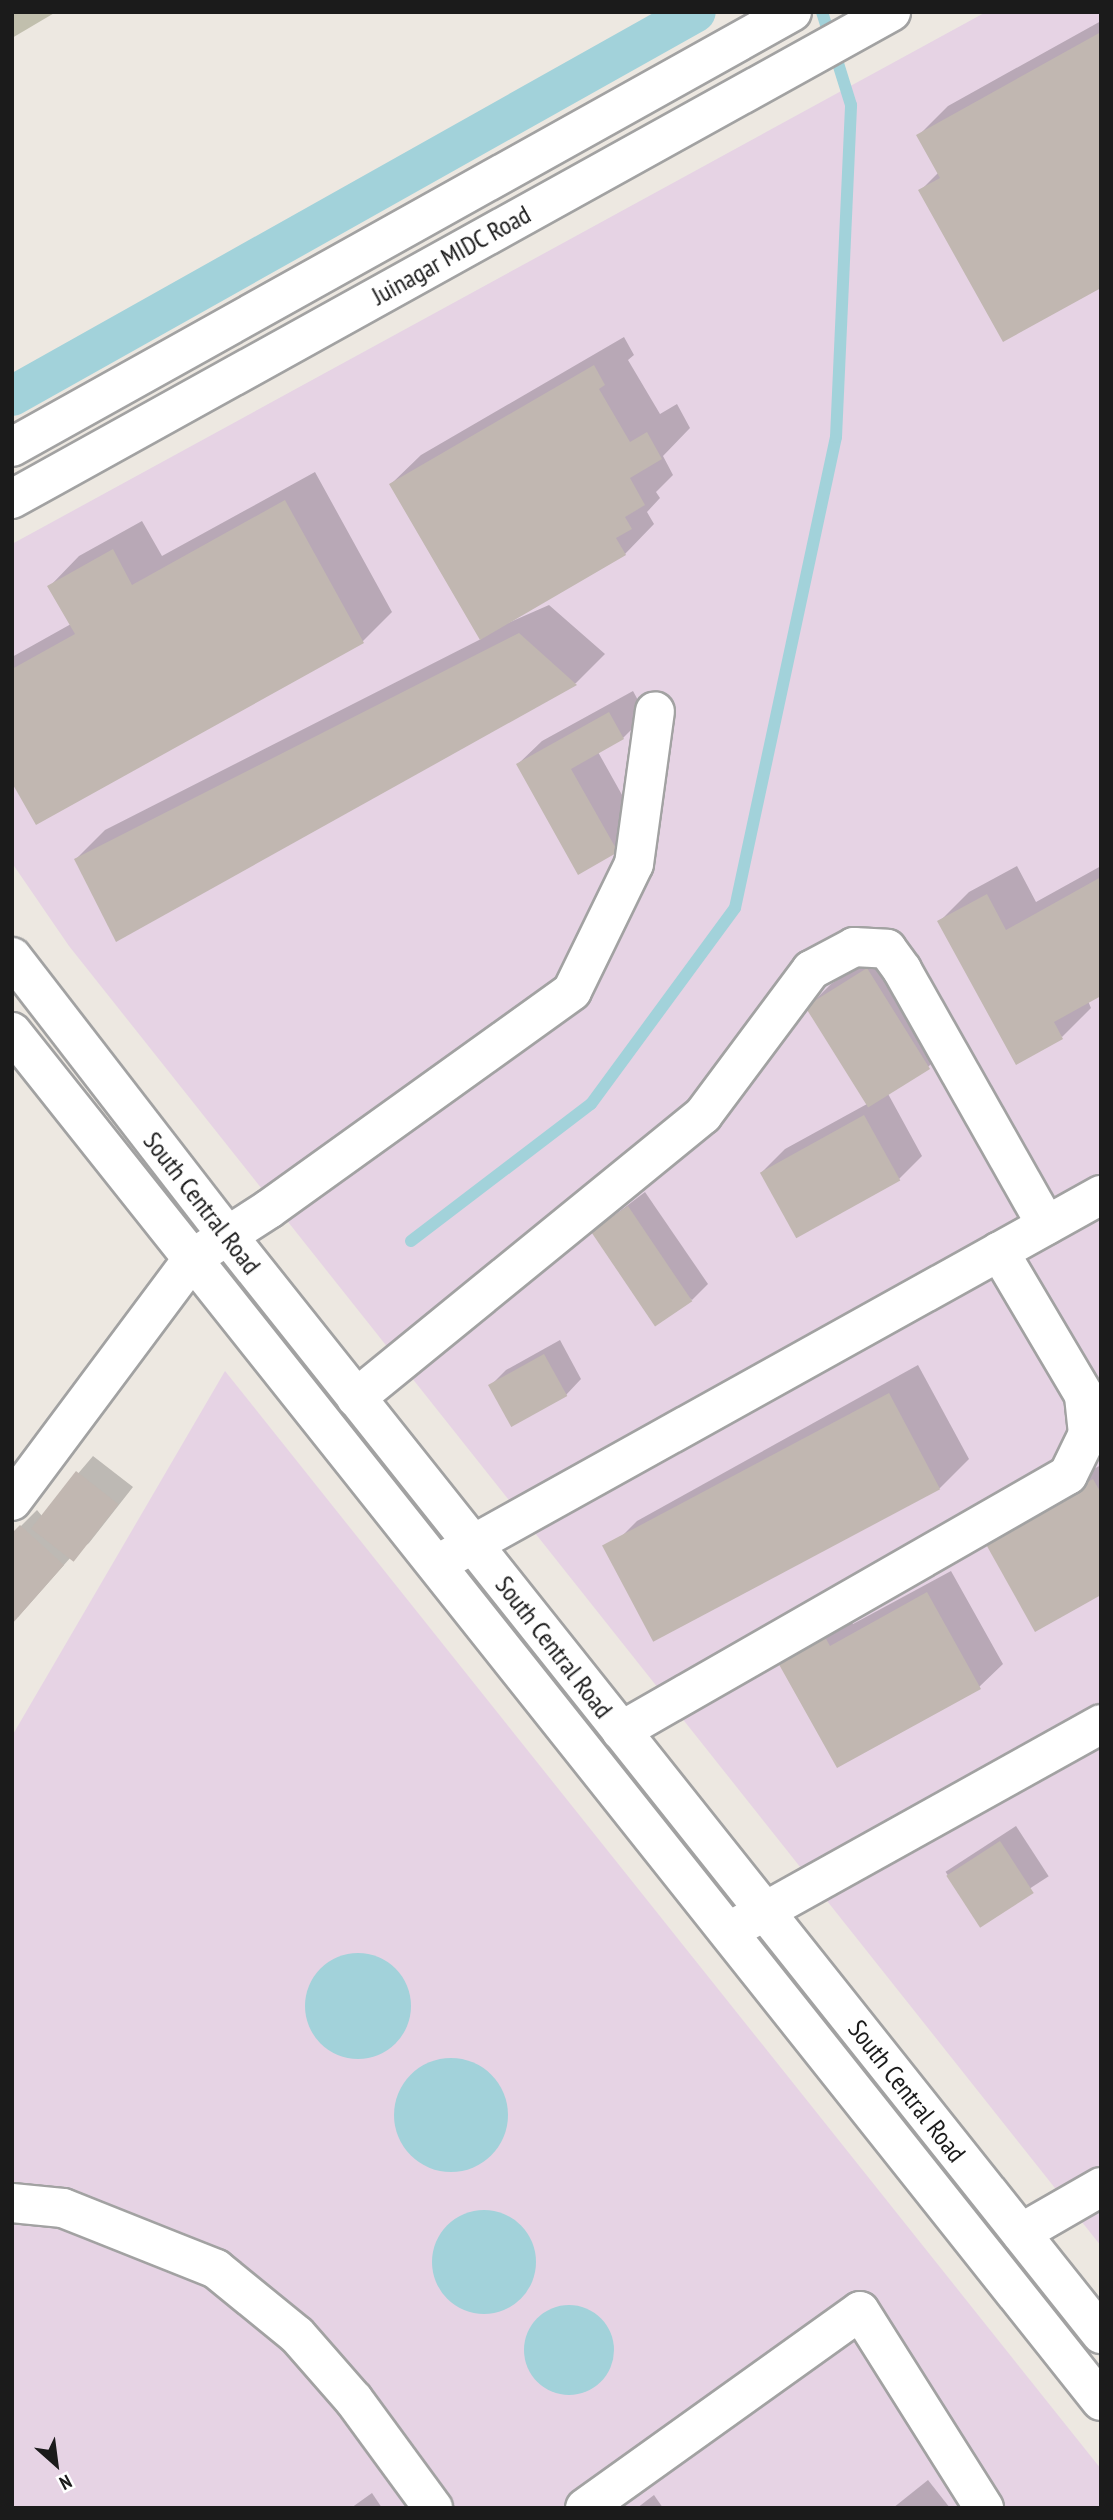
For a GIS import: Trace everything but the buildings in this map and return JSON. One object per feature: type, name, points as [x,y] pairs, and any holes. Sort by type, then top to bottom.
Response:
[{"type":"street","name":"Juinagar MIDC Road","points":[[12,499],[891,12]]},
{"type":"street","name":"Juinagar MIDC Road","points":[[12,447],[789,14]]},
{"type":"street","points":[[12,1501],[193,1258],[228,1236],[572,991],[634,864],[655,711]]},
{"type":"street","points":[[356,1398],[703,1115],[811,970],[854,947],[887,949],[902,970],[1046,1225]]},
{"type":"street","name":"South Central Road","points":[[12,957],[356,1398],[1101,2334]]},
{"type":"street","name":"South Central Road","points":[[12,1032],[1101,2401]]},
{"type":"street","points":[[436,1564],[1101,1195]]},
{"type":"street","points":[[621,1731],[1068,1475],[1088,1434],[1084,1395],[999,1251]]},
{"type":"street","points":[[727,1931],[1101,1724]]},
{"type":"street","points":[[1021,2233],[1101,2187]]},
{"type":"street","points":[[12,2203],[63,2208],[216,2269],[297,2334],[354,2400],[433,2508]]},
{"type":"street","points":[[585,2508],[860,2311],[984,2508]]},
{"type":"shaded area","points":[[12,12],[56,12],[12,38]]},
{"type":"shaded area","points":[[986,12],[1101,12],[1101,2246],[69,946],[12,863],[12,544]]},
{"type":"shaded area","points":[[225,1371],[1101,2469],[1101,2508],[12,2508],[12,1736]]},
{"type":"water","points":[[358,1953],[378,1957],[396,1968],[407,1986],[411,2006],[407,2026],[396,2044],[378,2055],[358,2059],[338,2055],[320,2044],[309,2026],[305,2006],[309,1986],[320,1968],[338,1957]]},
{"type":"water","points":[[451,2058],[473,2063],[491,2075],[503,2093],[508,2115],[503,2137],[491,2155],[473,2167],[451,2172],[429,2167],[411,2155],[399,2137],[394,2115],[399,2093],[411,2075],[429,2063]]},
{"type":"water","points":[[484,2210],[504,2214],[521,2225],[532,2242],[536,2262],[532,2282],[521,2299],[504,2310],[484,2314],[464,2310],[447,2299],[436,2282],[432,2262],[436,2242],[447,2225],[464,2214]]},
{"type":"water","points":[[560,2305],[578,2305],[594,2312],[607,2325],[614,2341],[614,2359],[607,2375],[594,2388],[578,2395],[560,2395],[544,2388],[531,2375],[524,2359],[524,2341],[531,2325],[544,2312]]},
{"type":"waterway","points":[[12,396],[696,12]]},
{"type":"waterway","points":[[411,1241],[591,1104],[735,908],[836,437],[851,105],[822,12]]}]
